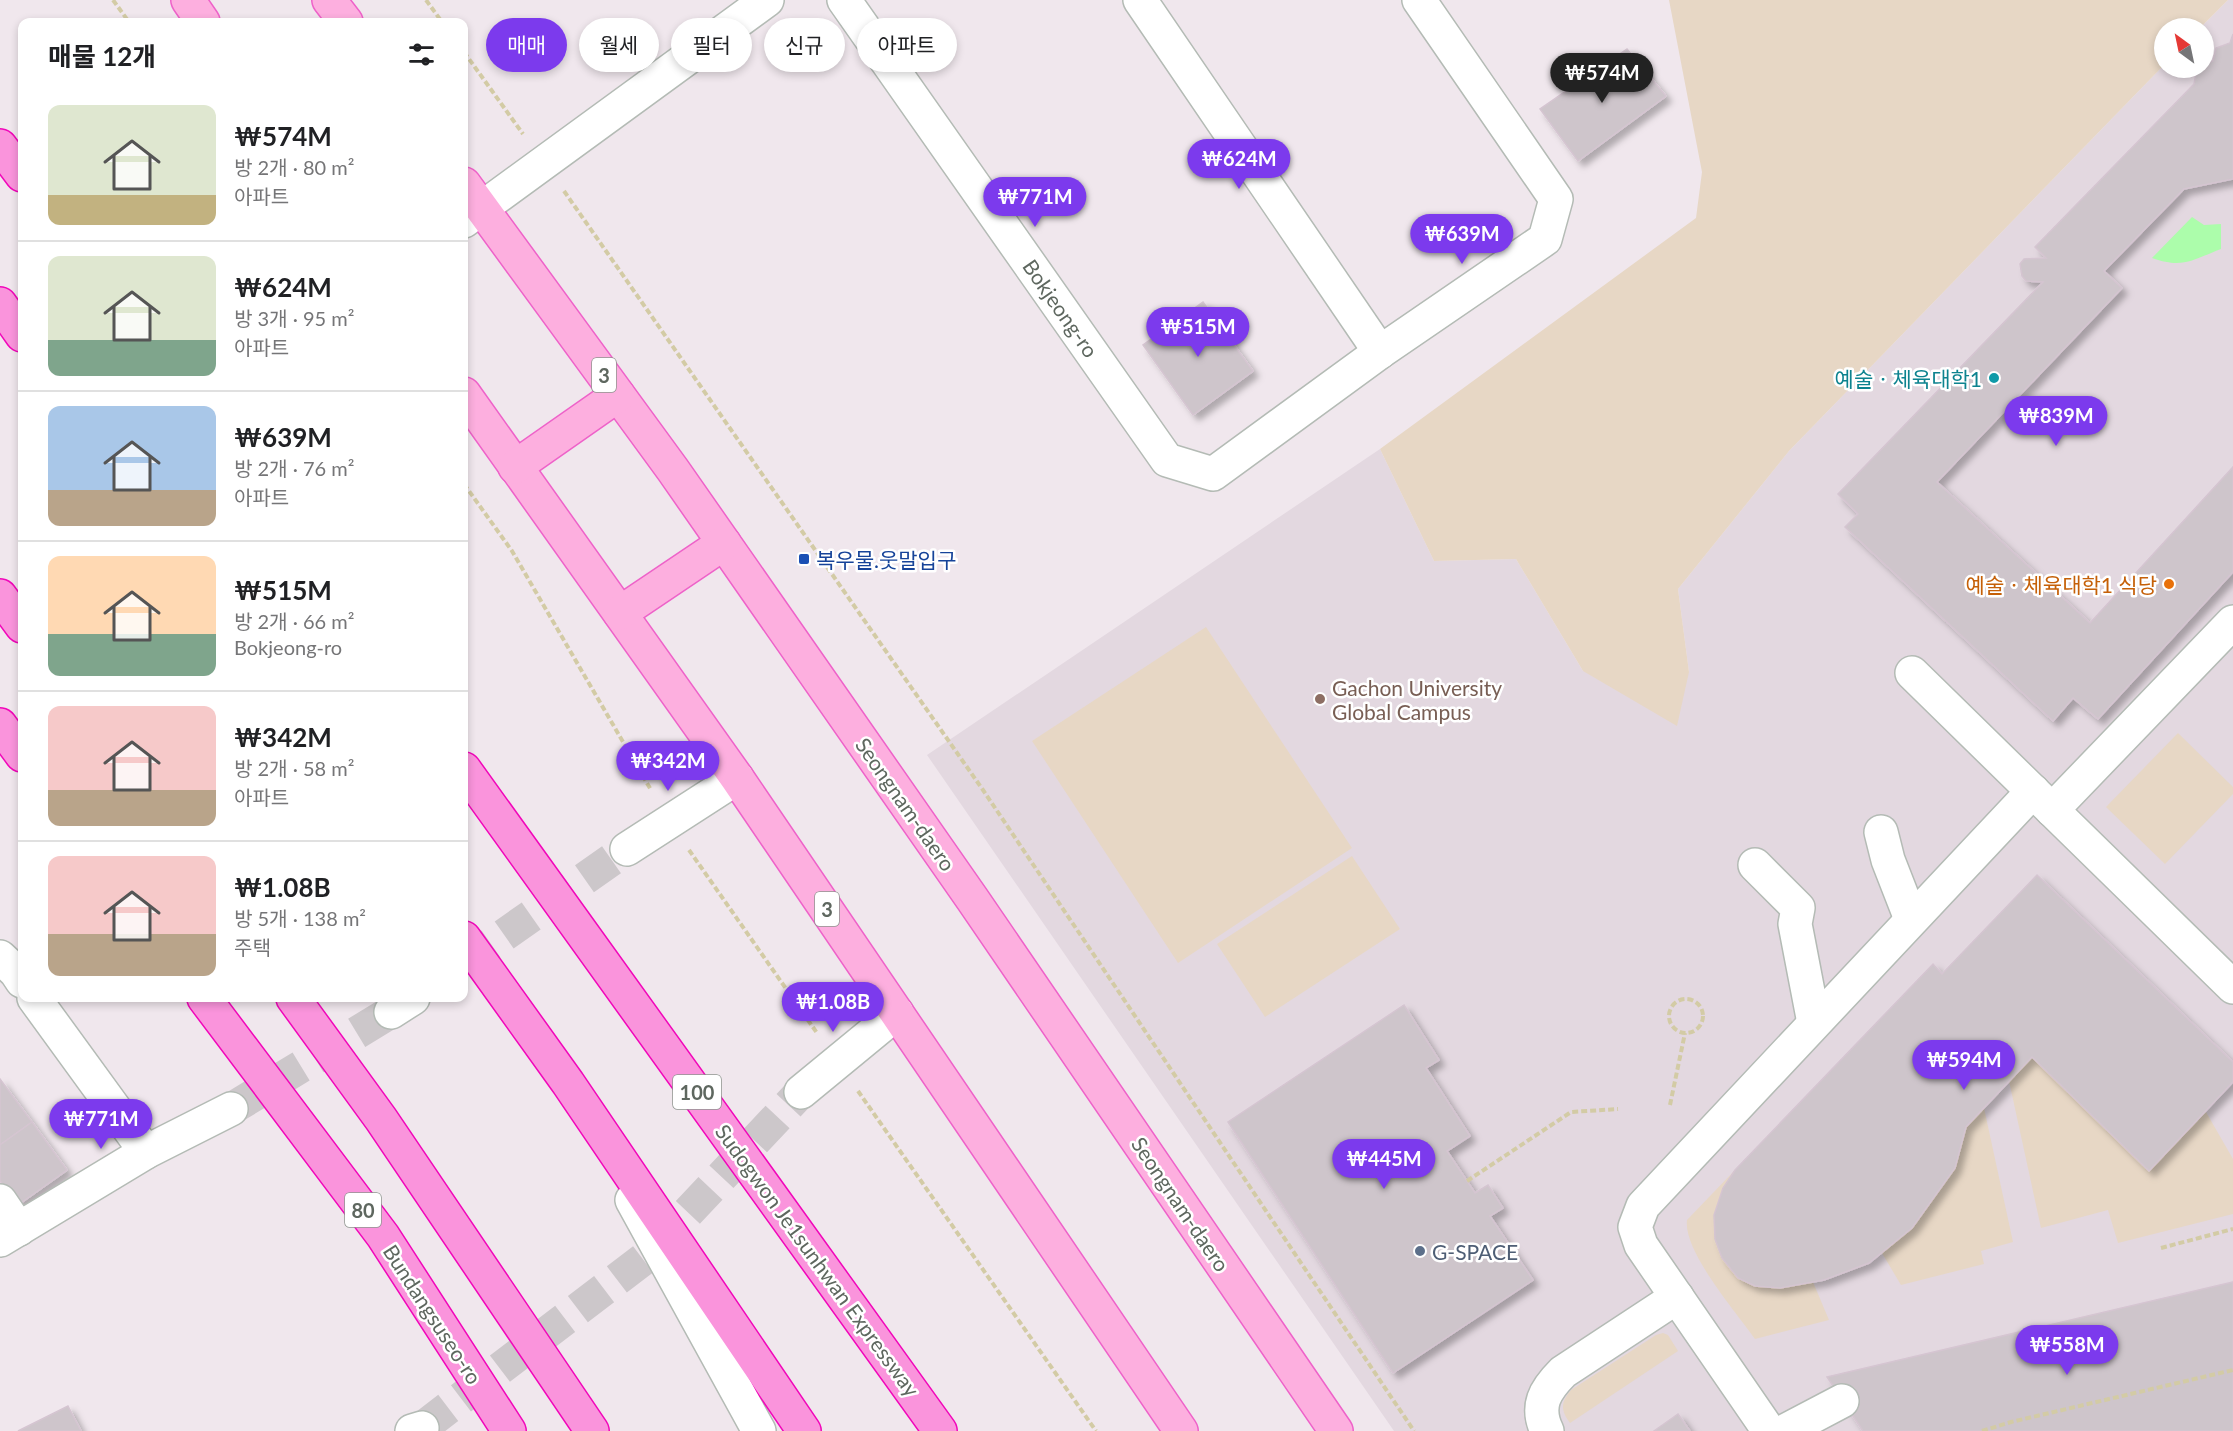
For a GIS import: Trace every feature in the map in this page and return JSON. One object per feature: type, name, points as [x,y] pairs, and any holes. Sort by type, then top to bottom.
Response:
[{"type":"highway","points":[[0,146],[18,170]]},
{"type":"highway","points":[[0,304],[18,329]]},
{"type":"highway","points":[[0,596],[18,621]]},
{"type":"highway","points":[[0,725],[18,750]]},
{"type":"highway","name":"Sudogwon Je1sunhwan Expressway","points":[[468,775],[939,1426]]},
{"type":"highway","points":[[468,944],[568,1083],[804,1431]]},
{"type":"highway","name":"Bundangsuseo-ro","points":[[207,1002],[383,1236],[509,1431]]},
{"type":"highway","points":[[296,1002],[381,1119],[592,1431]]},
{"type":"main road","points":[[188,0],[200,18]]},
{"type":"main road","points":[[329,0],[343,18]]},
{"type":"main road","name":"Seongnam-daero","points":[[469,205],[618,395],[724,543],[973,900],[1336,1431]]},
{"type":"main road","points":[[515,467],[618,395]]},
{"type":"main road","name":"3","points":[[468,400],[737,778],[1181,1431]]},
{"type":"main road","points":[[620,613],[724,543]]},
{"type":"street","points":[[469,205],[544,163],[767,0]]},
{"type":"street","name":"Bokjeong-ro","points":[[844,0],[1167,460],[1213,474],[1380,352]]},
{"type":"street","points":[[1140,0],[1380,352],[1545,239],[1556,199],[1419,0]]},
{"type":"street","points":[[1769,1431],[1641,1245],[1635,1227],[1643,1206],[1911,919],[2233,622]]},
{"type":"street","points":[[1912,674],[2233,987]]},
{"type":"street","points":[[627,849],[737,778]]},
{"type":"street","points":[[1881,832],[1888,860],[1911,919]]},
{"type":"street","points":[[1755,865],[1798,908],[1795,924],[1814,1023]]},
{"type":"street","points":[[34,1002],[146,1152]]},
{"type":"street","points":[[801,1092],[897,1013]]},
{"type":"street","points":[[568,1083],[759,1431]]},
{"type":"street","points":[[0,1201],[9,1234],[146,1152],[231,1109]]},
{"type":"street","points":[[1548,1431],[1541,1416],[1548,1386],[1563,1372],[1677,1297]]},
{"type":"street","points":[[1785,1431],[1842,1401]]},
{"type":"path","points":[[113,0],[126,18]]},
{"type":"path","points":[[426,0],[439,18]]},
{"type":"path","points":[[468,58],[983,790],[1414,1431]]},
{"type":"path","points":[[468,490],[512,551],[669,821],[1096,1431]]},
{"type":"path","points":[[1680,999],[1692,999],[1701,1006],[1703,1018],[1698,1028],[1693,1032],[1685,1033],[1672,1027],[1668,1017],[1669,1011],[1680,999]]},
{"type":"path","points":[[1670,1105],[1685,1033]]},
{"type":"path","points":[[1467,1181],[1571,1112],[1618,1109]]},
{"type":"path","points":[[2161,1248],[2233,1229]]},
{"type":"path","points":[[1982,1431],[2011,1422],[2233,1370]]},
{"type":"shaded area","points":[[1669,0],[2228,0],[2210,18],[2154,18],[2154,75],[1789,451],[1678,589],[1689,672],[1677,726],[1583,671],[1516,559],[1434,561],[1380,449],[1696,218],[1702,172]]},
{"type":"shaded area","name":"Gachon University Global Campus","points":[[2228,0],[2233,0],[2233,1431],[1394,1431],[927,755],[1380,449],[1434,561],[1516,559],[1583,671],[1689,672],[1678,589],[1789,451],[2154,75],[2154,78],[2214,78],[2214,18],[2210,18]]},
{"type":"shaded area","points":[[2192,217],[2204,225],[2221,224],[2221,249],[2195,260],[2180,263],[2152,258]]},
{"type":"shaded area","points":[[1206,627],[1352,848],[1178,963],[1032,741]]},
{"type":"shaded area","points":[[2178,733],[2233,787],[2233,794],[2165,864],[2106,807]]},
{"type":"shaded area","points":[[1352,856],[1400,929],[1265,1017],[1217,944]]},
{"type":"shaded area","points":[[2032,1057],[2149,1171],[2206,1112],[2233,1159],[2233,1214],[2118,1243],[2108,1210],[2041,1228],[2009,1081]]},
{"type":"shaded area","points":[[1984,1108],[2013,1242],[1981,1251],[1984,1264],[1901,1285],[1882,1253],[1912,1228],[1955,1168],[1966,1127]]},
{"type":"shaded area","points":[[1735,1170],[1722,1193],[1714,1229],[1716,1241],[1728,1265],[1737,1276],[1752,1285],[1778,1288],[1813,1282],[1829,1320],[1755,1339],[1712,1281],[1693,1248],[1687,1220]]},
{"type":"shaded area","points":[[1663,1333],[1668,1335],[1678,1351],[1570,1423],[1563,1406],[1571,1390],[1656,1335]]},
{"type":"building","name":"예술ㆍ체육대학1","points":[[2233,34],[2233,179],[2184,189],[2104,271],[2122,288],[1937,482],[2090,623],[2233,467],[2233,572],[2098,719],[2073,698],[2053,721],[1845,527],[1858,514],[1838,494],[2043,282],[2026,281],[2022,276],[2020,264],[2024,259],[2046,258],[2035,247],[2194,84],[2195,78],[2214,78],[2216,48],[2230,43]]},
{"type":"building","points":[[1627,49],[1666,96],[1578,161],[1540,109]]},
{"type":"building","points":[[1203,302],[1253,371],[1193,415],[1143,345]]},
{"type":"building","points":[[2037,875],[2233,1062],[2233,1082],[2149,1171],[2032,1057],[1966,1127],[1955,1168],[1912,1228],[1869,1263],[1824,1280],[1780,1288],[1755,1286],[1738,1278],[1722,1258],[1715,1239],[1714,1215],[1723,1188],[1735,1170],[1933,964],[1942,974]]},
{"type":"building","points":[[1404,1005],[1439,1060],[1426,1068],[1470,1136],[1447,1151],[1475,1193],[1488,1185],[1503,1208],[1490,1216],[1533,1280],[1393,1373],[1228,1122]]},
{"type":"building","points":[[0,1079],[32,1122],[0,1145]]},
{"type":"building","points":[[32,1122],[67,1170],[18,1205],[0,1181],[0,1145]]},
{"type":"building","points":[[2233,1282],[2233,1431],[1863,1431],[1827,1377]]},
{"type":"building","points":[[68,1406],[81,1431],[18,1431]]},
{"type":"building","points":[[1678,1414],[1690,1431],[1654,1431]]},
{"type":"tunnel","points":[[468,960],[627,849]]},
{"type":"tunnel","points":[[231,1109],[391,1012]]},
{"type":"tunnel","points":[[422,1428],[645,1258],[801,1092]]},
{"type":"place","name":"예술ㆍ체육대학1","points":[[1994,378]]},
{"type":"place","name":"복우물.웃말입구","points":[[804,559]]},
{"type":"place","name":"예술ㆍ체육대학1 식당","points":[[2169,584]]},
{"type":"place","name":"Gachon University Global Campus","points":[[1320,699]]},
{"type":"place","name":"G-SPACE","points":[[1420,1251]]}]
